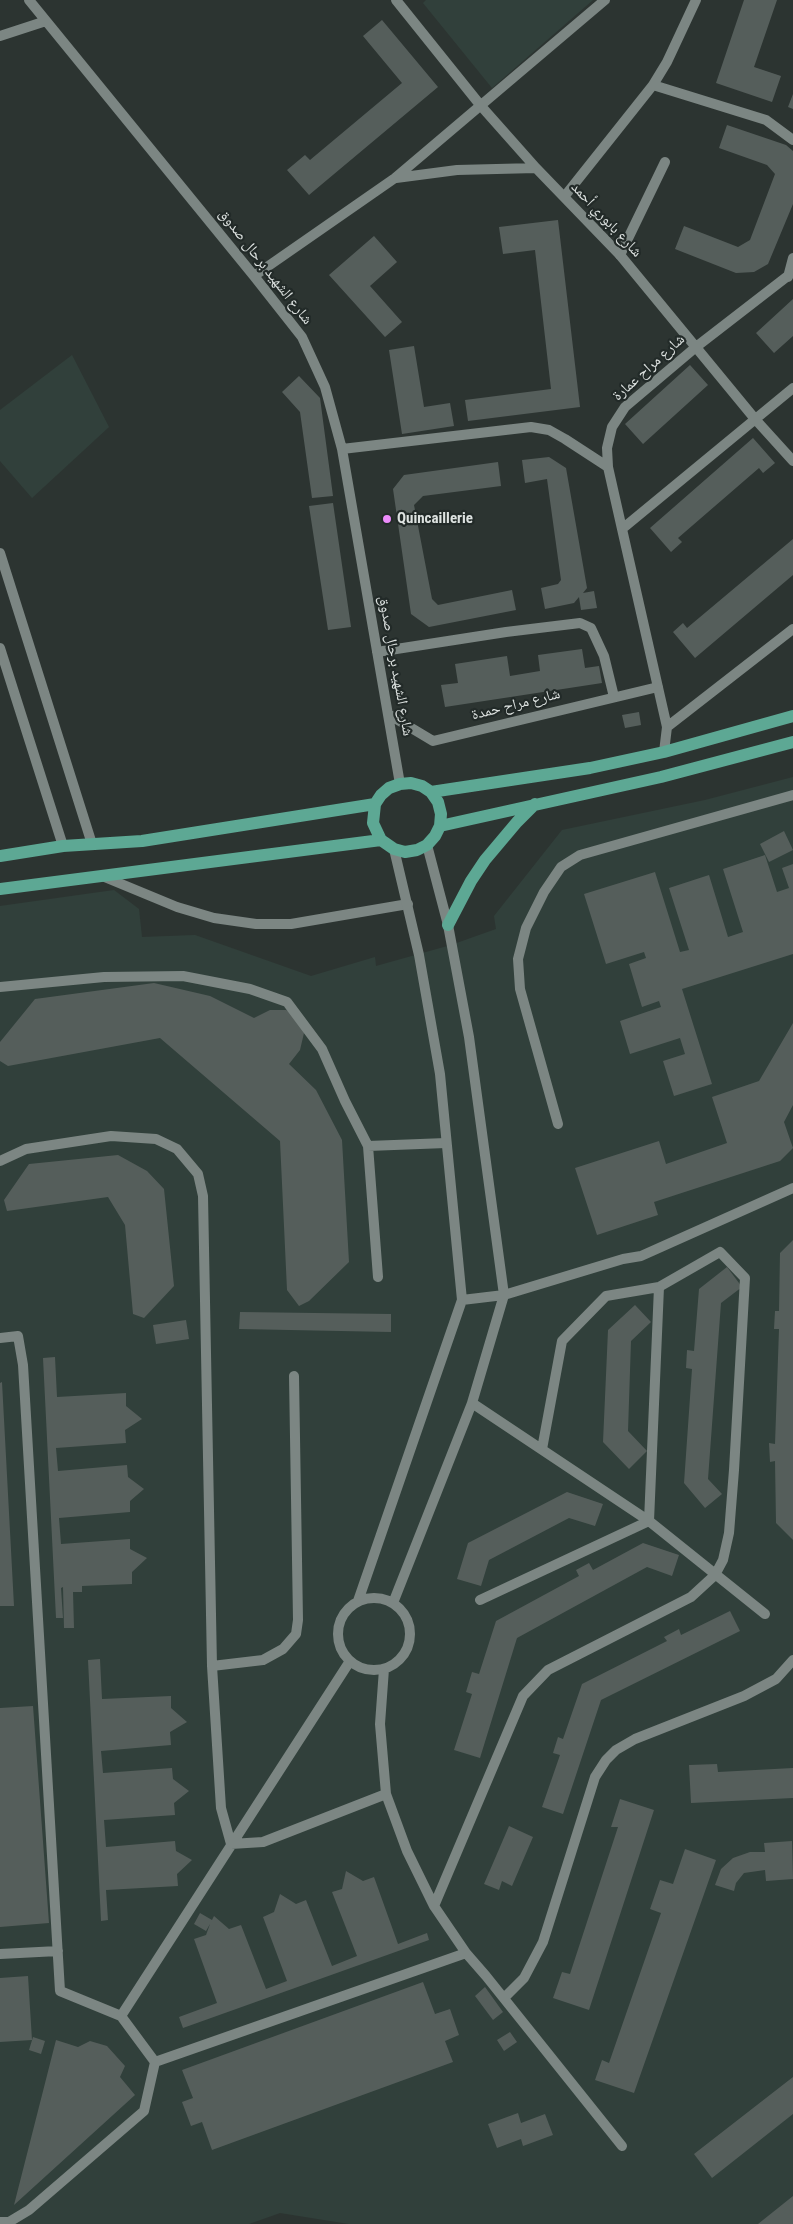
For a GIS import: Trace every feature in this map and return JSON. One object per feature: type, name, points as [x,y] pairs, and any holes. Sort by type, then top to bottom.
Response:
[{"type":"main road","points":[[431,792],[590,768],[664,752],[793,716]]},
{"type":"main road","points":[[440,826],[661,777],[793,742]]},
{"type":"main road","points":[[400,784],[417,785],[431,792],[440,808],[440,826],[435,836],[427,845],[417,850],[405,852],[394,849],[381,840],[373,823],[375,804],[381,795],[390,788],[400,784]]},
{"type":"main road","points":[[0,856],[63,846],[142,841],[375,804]]},
{"type":"main road","points":[[448,925],[471,881],[485,860],[535,804]]},
{"type":"main road","points":[[0,888],[381,840]]},
{"type":"street","name":"شارع الشهيد برحال صدوق","points":[[28,0],[302,337],[325,387],[342,449],[400,784]]},
{"type":"street","name":"شارع بابوري أحمد","points":[[396,0],[481,106],[536,168],[620,255],[755,419],[793,460]]},
{"type":"street","points":[[254,276],[395,178],[604,0]]},
{"type":"street","points":[[564,198],[653,84],[667,62],[696,0]]},
{"type":"street","points":[[0,36],[46,21]]},
{"type":"street","points":[[653,84],[766,120],[793,140]]},
{"type":"street","points":[[620,255],[665,162]]},
{"type":"street","points":[[395,178],[457,170],[536,168]]},
{"type":"street","points":[[790,274],[793,258]]},
{"type":"street","name":"شارع مراح عمارة","points":[[666,727],[608,468],[606,448],[612,427],[625,407],[696,347],[790,274]]},
{"type":"street","points":[[622,529],[793,388]]},
{"type":"street","points":[[342,449],[531,427],[549,430],[608,468]]},
{"type":"street","points":[[0,553],[92,844]]},
{"type":"street","points":[[377,652],[506,632],[580,623],[591,628],[604,656],[614,697]]},
{"type":"street","points":[[664,752],[666,727],[793,629]]},
{"type":"street","points":[[0,648],[63,846]]},
{"type":"street","name":"شارع مراح حمدة","points":[[388,714],[433,741],[658,688]]},
{"type":"street","points":[[558,1124],[520,989],[518,959],[526,928],[544,892],[561,867],[580,855],[793,795]]},
{"type":"street","points":[[392,1603],[472,1403],[504,1294],[469,1037],[448,925],[427,845]]},
{"type":"street","points":[[358,1601],[462,1300],[440,1074],[420,955],[394,849]]},
{"type":"street","points":[[102,876],[177,907],[214,918],[256,924],[291,924],[408,904]]},
{"type":"street","points":[[0,987],[104,977],[183,976],[250,989],[288,1002],[322,1049],[345,1102],[368,1146],[378,1277]]},
{"type":"street","points":[[0,1161],[26,1149],[111,1136],[156,1139],[177,1149],[198,1174],[203,1196],[212,1666],[220,1808],[231,1844]]},
{"type":"street","points":[[368,1146],[446,1143]]},
{"type":"street","points":[[462,1300],[504,1294],[623,1259],[641,1256],[793,1188]]},
{"type":"street","points":[[434,1906],[522,1696],[548,1670],[691,1597],[715,1574],[724,1560],[729,1533],[734,1470],[745,1278],[720,1252],[659,1287],[606,1296],[562,1341],[542,1449]]},
{"type":"street","points":[[649,1521],[659,1287]]},
{"type":"street","points":[[0,1338],[18,1336],[23,1365],[60,1991],[121,2016],[155,2062],[144,2111],[29,2210],[8,2222],[0,2222]]},
{"type":"street","points":[[212,1666],[263,1660],[283,1649],[296,1634],[298,1620],[294,1376]]},
{"type":"street","points":[[472,1403],[649,1521],[765,1614]]},
{"type":"street","points":[[480,1600],[649,1521]]},
{"type":"street","points":[[370,1598],[382,1598],[392,1603],[402,1611],[408,1621],[410,1633],[403,1655],[394,1663],[384,1668],[366,1669],[350,1661],[342,1652],[338,1641],[338,1629],[341,1618],[348,1608],[358,1601],[370,1598]]},
{"type":"street","points":[[504,1998],[524,1978],[543,1942],[595,1778],[606,1760],[616,1750],[635,1739],[744,1696],[776,1679],[793,1660]]},
{"type":"street","points":[[121,2016],[350,1661]]},
{"type":"street","points":[[384,1668],[380,1724],[386,1794],[406,1851],[434,1906],[466,1954],[504,1998],[622,2146]]},
{"type":"street","points":[[231,1844],[264,1842],[386,1794]]},
{"type":"street","points":[[0,1954],[58,1951]]},
{"type":"street","points":[[155,2062],[466,1954]]},
{"type":"shaded area","points":[[426,0],[593,0],[492,88],[423,3]]},
{"type":"shaded area","points":[[72,355],[109,427],[32,498],[0,461],[0,410]]},
{"type":"shaded area","points":[[793,777],[793,2224],[349,2224],[280,2213],[249,2224],[0,2224],[0,906],[114,890],[139,909],[142,937],[195,935],[311,976],[375,957],[376,966],[451,945],[496,929],[494,916],[562,830],[705,800]]},
{"type":"building","points":[[744,0],[777,0],[754,67],[781,76],[772,102],[716,83]]},
{"type":"building","points":[[382,20],[438,87],[309,195],[287,170],[305,155],[310,160],[402,83],[363,36]]},
{"type":"building","points":[[793,94],[793,109],[788,107]]},
{"type":"building","points":[[727,125],[786,145],[793,151],[793,204],[768,264],[754,272],[736,273],[675,249],[684,226],[738,247],[750,240],[775,174],[767,165],[719,148]]},
{"type":"building","points":[[558,220],[580,407],[468,421],[465,400],[551,389],[535,250],[503,254],[499,227]]},
{"type":"building","points":[[374,236],[397,262],[370,286],[402,322],[385,337],[329,275]]},
{"type":"building","points":[[793,299],[793,336],[774,353],[756,333]]},
{"type":"building","points":[[414,346],[424,407],[450,403],[454,426],[402,434],[389,350]]},
{"type":"building","points":[[690,365],[708,385],[643,444],[625,424]]},
{"type":"building","points":[[299,376],[320,398],[333,496],[312,498],[300,412],[282,392]]},
{"type":"building","points":[[753,438],[775,463],[763,473],[759,468],[678,538],[682,542],[671,552],[650,528]]},
{"type":"building","points":[[549,457],[566,468],[587,588],[583,593],[594,591],[597,608],[581,610],[579,597],[574,603],[545,609],[541,588],[558,584],[561,580],[547,479],[525,483],[522,460]]},
{"type":"building","points":[[498,462],[501,486],[423,496],[414,505],[432,599],[438,605],[512,590],[516,610],[429,627],[411,614],[393,489],[404,475]]},
{"type":"building","points":[[333,503],[351,627],[328,630],[309,506]]},
{"type":"building","points":[[793,539],[793,575],[695,658],[673,632],[683,623],[687,628]]},
{"type":"building","points":[[582,649],[585,668],[599,666],[602,683],[445,707],[441,685],[458,683],[455,664],[507,656],[510,676],[540,671],[538,655]]},
{"type":"building","points":[[639,712],[641,725],[625,728],[622,715]]},
{"type":"building","points":[[784,831],[793,850],[769,862],[760,844]]},
{"type":"building","points":[[765,855],[777,892],[789,888],[782,868],[793,864],[793,954],[682,989],[712,1084],[674,1096],[663,1061],[685,1054],[680,1038],[630,1054],[620,1021],[661,1007],[659,1001],[642,1007],[629,964],[646,958],[644,952],[606,964],[584,894],[655,872],[680,952],[689,950],[669,888],[709,875],[728,937],[743,932],[723,869]]},
{"type":"building","points":[[154,983],[210,996],[254,1018],[270,1010],[286,1010],[300,1017],[304,1033],[300,1050],[289,1064],[316,1090],[342,1140],[349,1262],[309,1301],[299,1306],[287,1290],[280,1141],[160,1038],[8,1066],[0,1061],[0,1042],[35,999]]},
{"type":"building","points":[[793,1023],[793,1105],[784,1122],[793,1148],[780,1161],[654,1202],[658,1215],[597,1235],[575,1168],[659,1141],[666,1164],[727,1143],[712,1097],[759,1081]]},
{"type":"building","points":[[118,1155],[147,1171],[164,1189],[174,1286],[144,1318],[133,1314],[125,1225],[108,1197],[7,1211],[4,1200],[29,1164]]},
{"type":"building","points":[[793,1240],[793,1540],[776,1523],[775,1461],[770,1462],[769,1443],[775,1444],[779,1329],[774,1329],[775,1311],[779,1311],[780,1253]]},
{"type":"building","points":[[727,1267],[742,1287],[721,1303],[708,1479],[722,1494],[705,1508],[684,1483],[692,1369],[686,1368],[687,1350],[694,1351],[699,1289]]},
{"type":"building","points":[[635,1305],[651,1322],[631,1341],[628,1431],[647,1451],[629,1469],[603,1442],[608,1330]]},
{"type":"building","points":[[240,1312],[391,1314],[391,1332],[239,1329]]},
{"type":"building","points":[[186,1320],[189,1339],[156,1344],[153,1325]]},
{"type":"building","points":[[55,1357],[57,1397],[126,1393],[126,1406],[142,1419],[125,1430],[126,1443],[56,1448],[58,1471],[127,1465],[128,1477],[144,1489],[130,1501],[130,1512],[59,1518],[61,1544],[130,1539],[130,1549],[147,1558],[132,1572],[132,1584],[82,1586],[82,1592],[73,1592],[74,1628],[64,1628],[63,1587],[61,1588],[63,1618],[56,1618],[43,1358]]},
{"type":"building","points":[[2,1382],[14,1606],[0,1606],[0,1383]]},
{"type":"building","points":[[567,1492],[603,1504],[595,1526],[569,1518],[489,1560],[481,1586],[457,1579],[468,1543]]},
{"type":"building","points":[[643,1543],[679,1555],[672,1576],[647,1567],[517,1638],[480,1758],[454,1750],[472,1694],[466,1692],[472,1672],[479,1674],[496,1621],[579,1576],[576,1570],[589,1563],[593,1570]]},
{"type":"building","points":[[730,1611],[740,1631],[601,1700],[563,1814],[542,1807],[560,1755],[553,1753],[558,1737],[563,1739],[582,1684],[667,1641],[664,1637],[679,1629],[681,1635]]},
{"type":"building","points":[[100,1659],[102,1699],[171,1696],[171,1708],[187,1722],[170,1732],[171,1745],[101,1751],[103,1773],[172,1768],[173,1779],[189,1791],[174,1803],[175,1815],[104,1820],[106,1847],[175,1841],[176,1851],[192,1860],[177,1874],[178,1886],[106,1890],[108,1920],[101,1921],[88,1660]]},
{"type":"building","points":[[33,1706],[49,1923],[0,1927],[0,1708]]},
{"type":"building","points":[[717,1764],[718,1772],[793,1768],[793,1798],[691,1803],[689,1765]]},
{"type":"building","points":[[620,1799],[654,1810],[589,2010],[553,1998],[562,1972],[570,1974],[618,1827],[611,1827]]},
{"type":"building","points":[[509,1826],[533,1837],[512,1886],[502,1881],[499,1890],[484,1884]]},
{"type":"building","points":[[792,1841],[793,1879],[766,1881],[765,1870],[744,1873],[736,1883],[734,1891],[715,1885],[721,1869],[733,1858],[750,1852],[765,1852],[764,1843]]},
{"type":"building","points":[[685,1849],[716,1860],[634,2093],[595,2080],[602,2060],[609,2063],[661,1913],[650,1909],[660,1880],[673,1884]]},
{"type":"building","points":[[346,1871],[363,1881],[374,1877],[398,1944],[427,1933],[429,1940],[183,2028],[179,2017],[217,2003],[194,1939],[206,1935],[210,1924],[206,1931],[194,1924],[200,1913],[212,1920],[214,1916],[229,1929],[241,1925],[266,1989],[287,1981],[263,1917],[274,1912],[280,1894],[296,1904],[306,1900],[332,1966],[357,1956],[332,1892],[342,1889]]},
{"type":"building","points":[[28,1976],[32,2040],[0,2042],[0,1978]]},
{"type":"building","points":[[423,1982],[435,2014],[450,2009],[459,2035],[445,2041],[453,2062],[212,2150],[202,2122],[191,2126],[182,2102],[193,2098],[182,2070]]},
{"type":"building","points":[[485,1987],[503,2012],[493,2020],[475,1996]]},
{"type":"building","points":[[510,2032],[517,2042],[504,2051],[497,2040]]},
{"type":"building","points":[[33,2037],[45,2041],[41,2054],[29,2050]]},
{"type":"building","points":[[56,2040],[78,2047],[90,2041],[107,2046],[125,2066],[120,2077],[135,2095],[14,2205]]},
{"type":"building","points":[[793,2077],[793,2114],[712,2178],[694,2154]]},
{"type":"building","points":[[518,2113],[521,2123],[545,2114],[553,2135],[523,2146],[521,2139],[497,2148],[488,2124]]},
{"type":"building","points":[[793,2196],[793,2224],[758,2224]]},
{"type":"place","name":"Quincaillerie","points":[[387,519]]}]
